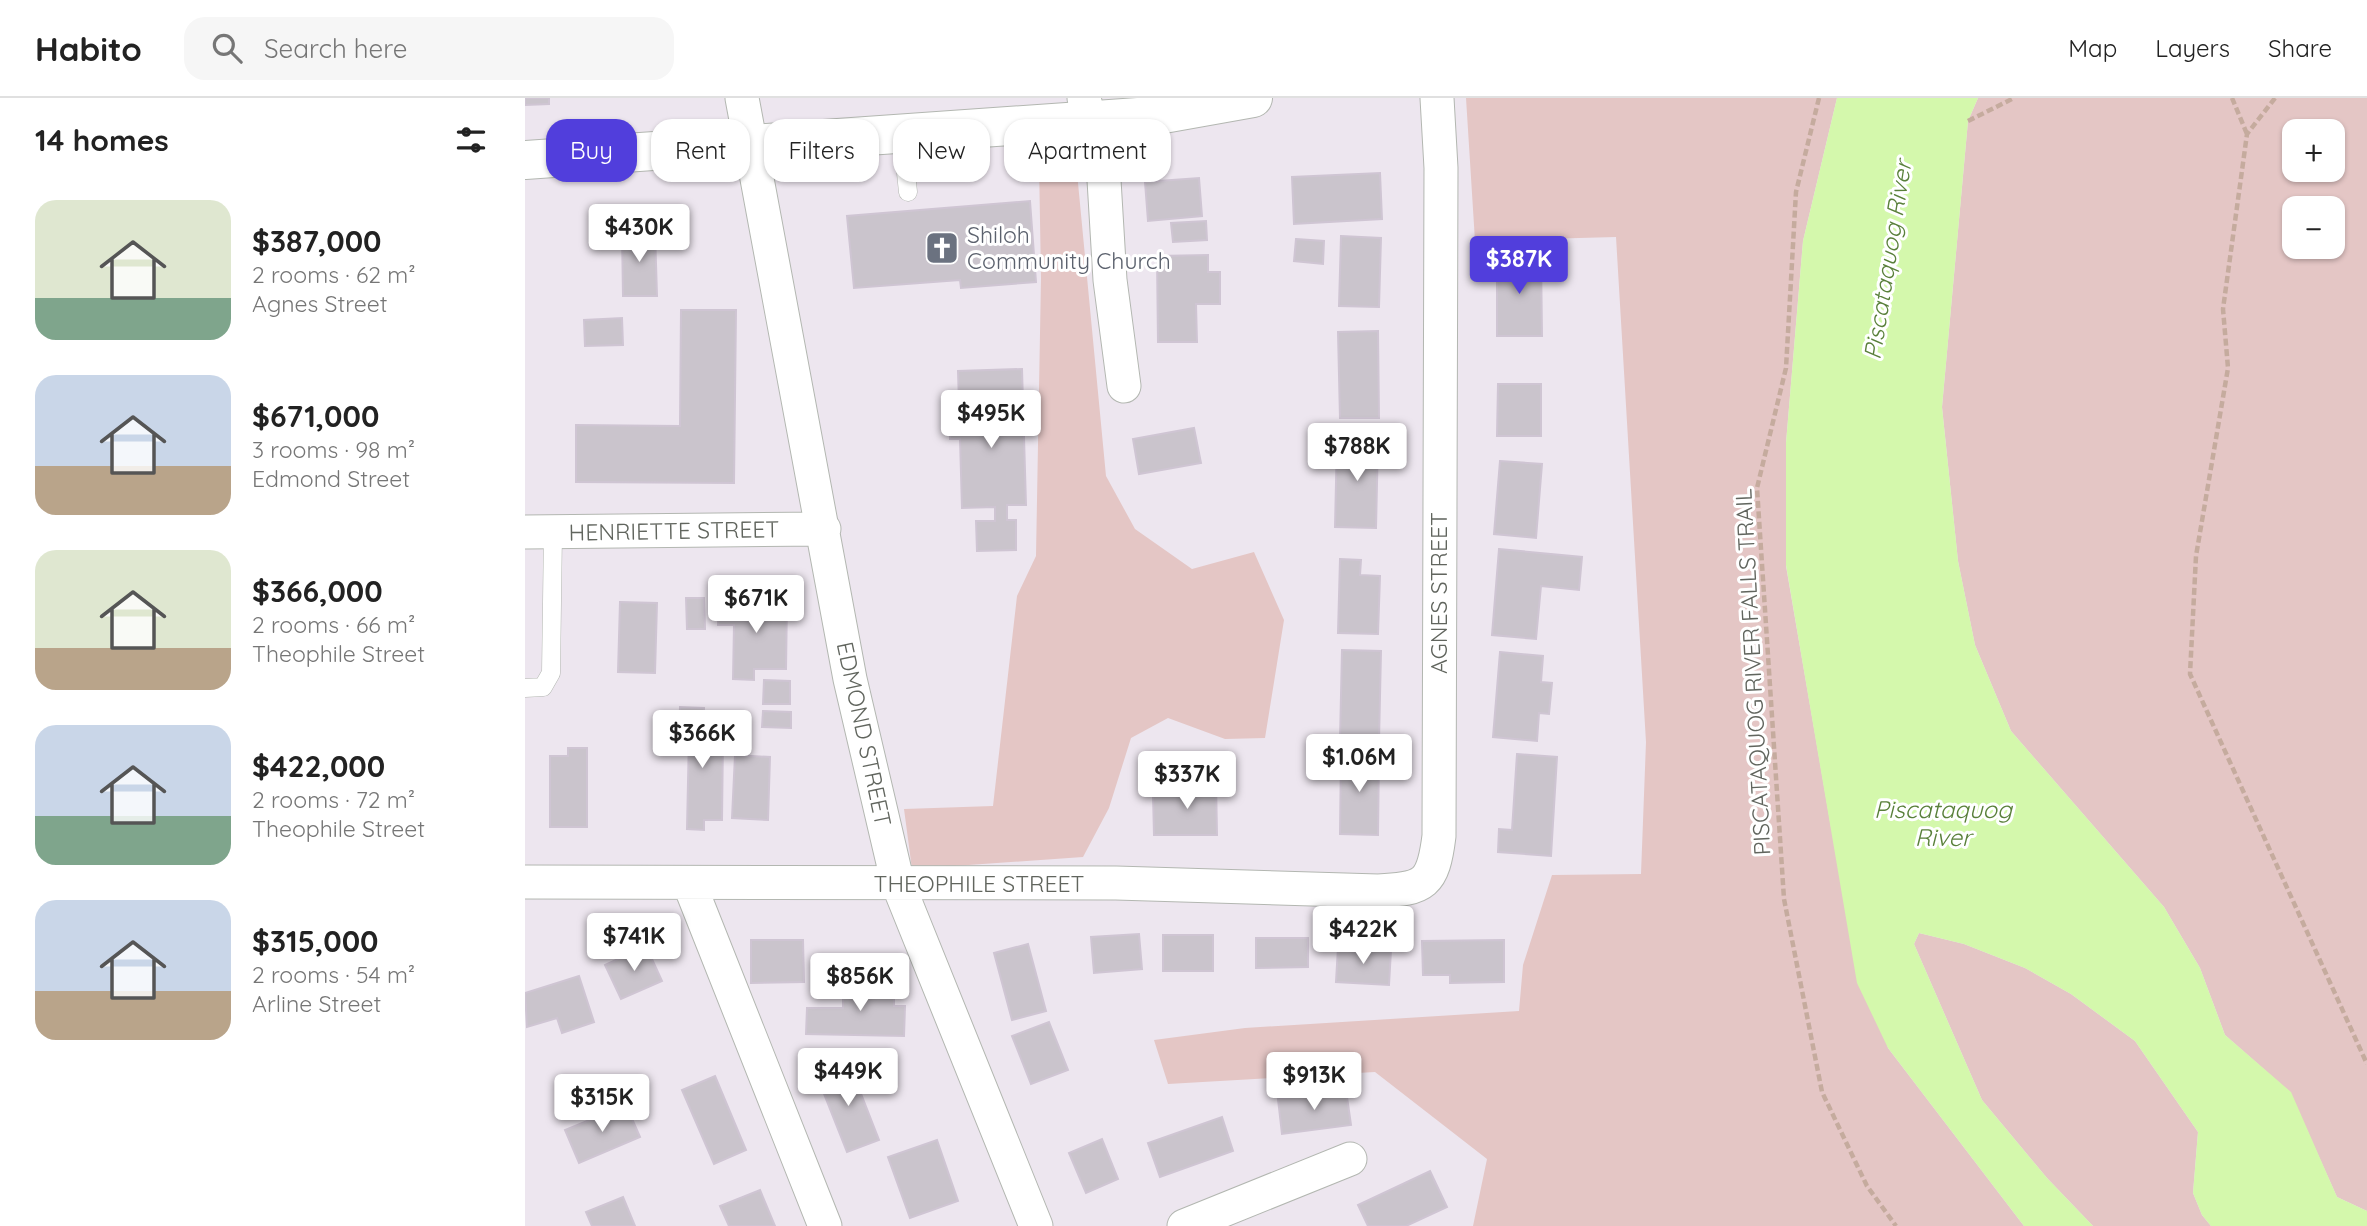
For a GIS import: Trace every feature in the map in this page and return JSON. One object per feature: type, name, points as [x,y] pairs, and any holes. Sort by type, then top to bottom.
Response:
[{"type":"street","name":"EDMOND STREET","points":[[742,98],[745,119]]},
{"type":"street","points":[[990,123],[1087,110],[1152,116],[1253,98]]},
{"type":"street","name":"AGNES STREET","points":[[1429,877],[1434,868],[1439,836],[1441,168],[1437,98]]},
{"type":"street","points":[[1087,110],[1104,180],[1110,280],[1124,386]]},
{"type":"street","points":[[750,144],[893,135]]},
{"type":"street","name":"EDMOND STREET","points":[[750,149],[824,529],[850,679],[898,884],[1035,1226]]},
{"type":"street","points":[[525,160],[651,151]]},
{"type":"street","name":"HENRIETTE STREET","points":[[539,532],[824,529]]},
{"type":"street","name":"THEOPHILE STREET","points":[[525,882],[1116,883],[1378,891],[1411,890],[1422,886],[1429,877]]},
{"type":"street","points":[[689,883],[825,1226]]},
{"type":"street","points":[[1184,1226],[1350,1159]]},
{"type":"lane","points":[[907,182],[908,192]]},
{"type":"lane","points":[[525,688],[543,687],[551,673],[539,532]]},
{"type":"path","name":"PISCATAQUOG RIVER FALLS TRAIL","points":[[1819,98],[1796,192],[1786,368],[1757,488],[1784,899],[1822,1092],[1867,1185],[1896,1226]]},
{"type":"path","points":[[1968,121],[2014,98]]},
{"type":"path","points":[[2232,98],[2247,134]]},
{"type":"path","points":[[2275,98],[2247,134],[2223,309],[2228,368],[2196,556],[2190,674],[2367,1064]]},
{"type":"shaded area","points":[[1466,98],[1837,98],[1803,241],[1786,443],[1786,566],[1831,827],[1888,1048],[2024,1226],[1473,1226],[1487,1159],[1375,1072],[1168,1084],[1154,1040],[1245,1028],[1519,1011],[1523,965],[1552,875],[1641,874],[1646,742],[1616,237],[1475,241]]},
{"type":"shaded area","points":[[1978,98],[2367,98],[2367,1211],[2337,1197],[2290,1092],[2225,1035],[2200,968],[2164,907],[2011,731],[1975,645],[1958,561],[1942,407],[1968,121]]},
{"type":"shaded area","points":[[1039,182],[1078,182],[1106,476],[1135,529],[1192,569],[1254,552],[1284,620],[1265,738],[1225,739],[1168,718],[1131,738],[1109,808],[1083,857],[912,869],[904,809],[993,806],[1017,596],[1036,556],[1041,278]]},
{"type":"shaded area","points":[[1919,933],[1964,944],[2025,968],[2071,994],[2135,1041],[2198,1132],[2193,1193],[2202,1215],[2211,1226],[2093,1226],[2047,1178],[1982,1100],[1914,944]]},
{"type":"water","name":"Piscataquog River","points":[[1837,98],[1978,98],[1968,121],[1942,407],[1958,561],[1975,645],[2011,731],[2164,907],[2200,968],[2225,1035],[2291,1092],[2337,1197],[2367,1211],[2367,1226],[2211,1226],[2202,1215],[2193,1193],[2198,1132],[2135,1041],[2071,994],[2025,968],[1964,944],[1919,933],[1914,944],[1982,1100],[2047,1178],[2093,1226],[2024,1226],[1888,1048],[1857,983],[1786,565],[1786,443],[1803,241]]},
{"type":"building","points":[[525,98],[549,98],[549,104],[525,105]]},
{"type":"building","points":[[1380,173],[1382,219],[1294,224],[1292,177]]},
{"type":"building","points":[[1199,178],[1202,216],[1148,221],[1145,182]]},
{"type":"building","name":"Shiloh Community Church","points":[[1030,201],[1036,282],[961,288],[960,280],[854,288],[847,216]]},
{"type":"building","points":[[1206,221],[1207,240],[1173,242],[1171,223]]},
{"type":"building","points":[[622,232],[655,232],[657,296],[623,296]]},
{"type":"building","points":[[1341,236],[1381,238],[1379,307],[1339,306]]},
{"type":"building","points":[[1296,239],[1324,241],[1323,264],[1294,261]]},
{"type":"building","points":[[1208,255],[1208,272],[1220,272],[1220,304],[1196,304],[1197,342],[1158,342],[1157,256]]},
{"type":"building","points":[[1497,255],[1541,255],[1542,336],[1497,336]]},
{"type":"building","points":[[681,310],[736,310],[734,483],[576,482],[576,425],[680,426]]},
{"type":"building","points":[[622,318],[623,345],[585,346],[584,320]]},
{"type":"building","points":[[1378,331],[1379,418],[1340,418],[1338,332]]},
{"type":"building","points":[[1022,369],[1026,505],[1007,505],[1007,520],[1016,520],[1016,550],[977,551],[976,521],[995,521],[995,507],[962,508],[960,439],[950,439],[950,403],[959,403],[958,371]]},
{"type":"building","points":[[1498,384],[1541,384],[1541,436],[1497,436]]},
{"type":"building","points":[[1194,428],[1201,463],[1139,474],[1133,439]]},
{"type":"building","points":[[1337,439],[1378,440],[1376,528],[1335,527]]},
{"type":"building","points":[[1500,461],[1542,464],[1536,538],[1494,534]]},
{"type":"building","points":[[1499,549],[1582,557],[1579,590],[1541,586],[1536,639],[1492,635]]},
{"type":"building","points":[[1340,559],[1361,560],[1360,575],[1380,576],[1378,634],[1338,633]]},
{"type":"building","points":[[686,598],[704,598],[705,629],[687,629]]},
{"type":"building","points":[[719,600],[787,601],[786,669],[754,669],[754,680],[733,679],[734,625],[718,625]]},
{"type":"building","points":[[620,602],[657,603],[655,673],[618,672]]},
{"type":"building","points":[[1342,650],[1381,651],[1379,741],[1340,740]]},
{"type":"building","points":[[1500,652],[1543,656],[1541,682],[1552,683],[1549,714],[1539,713],[1537,741],[1493,737]]},
{"type":"building","points":[[764,680],[790,681],[790,704],[763,704]]},
{"type":"building","points":[[680,707],[704,708],[703,736],[723,737],[722,820],[704,820],[704,830],[687,829],[689,736],[679,736]]},
{"type":"building","points":[[763,711],[791,712],[791,728],[762,727]]},
{"type":"building","points":[[568,748],[587,748],[587,827],[550,827],[550,756],[568,756]]},
{"type":"building","points":[[1341,753],[1379,754],[1378,835],[1340,834]]},
{"type":"building","points":[[1517,754],[1557,757],[1551,856],[1498,852],[1499,829],[1512,830]]},
{"type":"building","points":[[735,755],[770,757],[768,820],[732,818]]},
{"type":"building","points":[[1191,780],[1216,780],[1217,835],[1154,835],[1153,795],[1191,794]]},
{"type":"building","points":[[1139,934],[1142,969],[1094,973],[1091,937]]},
{"type":"building","points":[[1163,935],[1213,935],[1213,971],[1163,971]]},
{"type":"building","points":[[1256,938],[1308,938],[1308,967],[1256,968]]},
{"type":"building","points":[[751,940],[803,940],[804,982],[751,983]]},
{"type":"building","points":[[1504,940],[1504,982],[1450,983],[1450,975],[1423,975],[1422,941]]},
{"type":"building","points":[[1028,944],[1046,1011],[1012,1020],[994,953]]},
{"type":"building","points":[[646,946],[662,981],[621,999],[605,965]]},
{"type":"building","points":[[1338,947],[1391,950],[1389,985],[1336,982]]},
{"type":"building","points":[[579,976],[594,1022],[562,1033],[557,1018],[527,1027],[525,993]]},
{"type":"building","points":[[843,983],[894,985],[894,1006],[905,1006],[904,1036],[806,1034],[807,1008],[843,1008]]},
{"type":"building","points":[[1049,1022],[1068,1070],[1031,1084],[1012,1036]]},
{"type":"building","points":[[849,1063],[879,1140],[847,1152],[817,1076]]},
{"type":"building","points":[[715,1076],[746,1150],[714,1164],[682,1090]]},
{"type":"building","points":[[1346,1090],[1351,1125],[1282,1134],[1278,1099]]},
{"type":"building","points":[[626,1105],[640,1137],[579,1163],[565,1130]]},
{"type":"building","points":[[1222,1117],[1233,1151],[1160,1177],[1148,1143]]},
{"type":"building","points":[[1102,1139],[1118,1179],[1086,1193],[1069,1153]]},
{"type":"building","points":[[937,1140],[958,1201],[910,1218],[888,1157]]},
{"type":"building","points":[[1430,1171],[1447,1207],[1406,1226],[1368,1226],[1358,1205]]},
{"type":"building","points":[[760,1190],[775,1226],[729,1226],[720,1206]]},
{"type":"building","points":[[623,1197],[635,1226],[592,1226],[586,1212]]},
{"type":"place","name":"Shiloh Community Church","points":[[942,248]]}]
